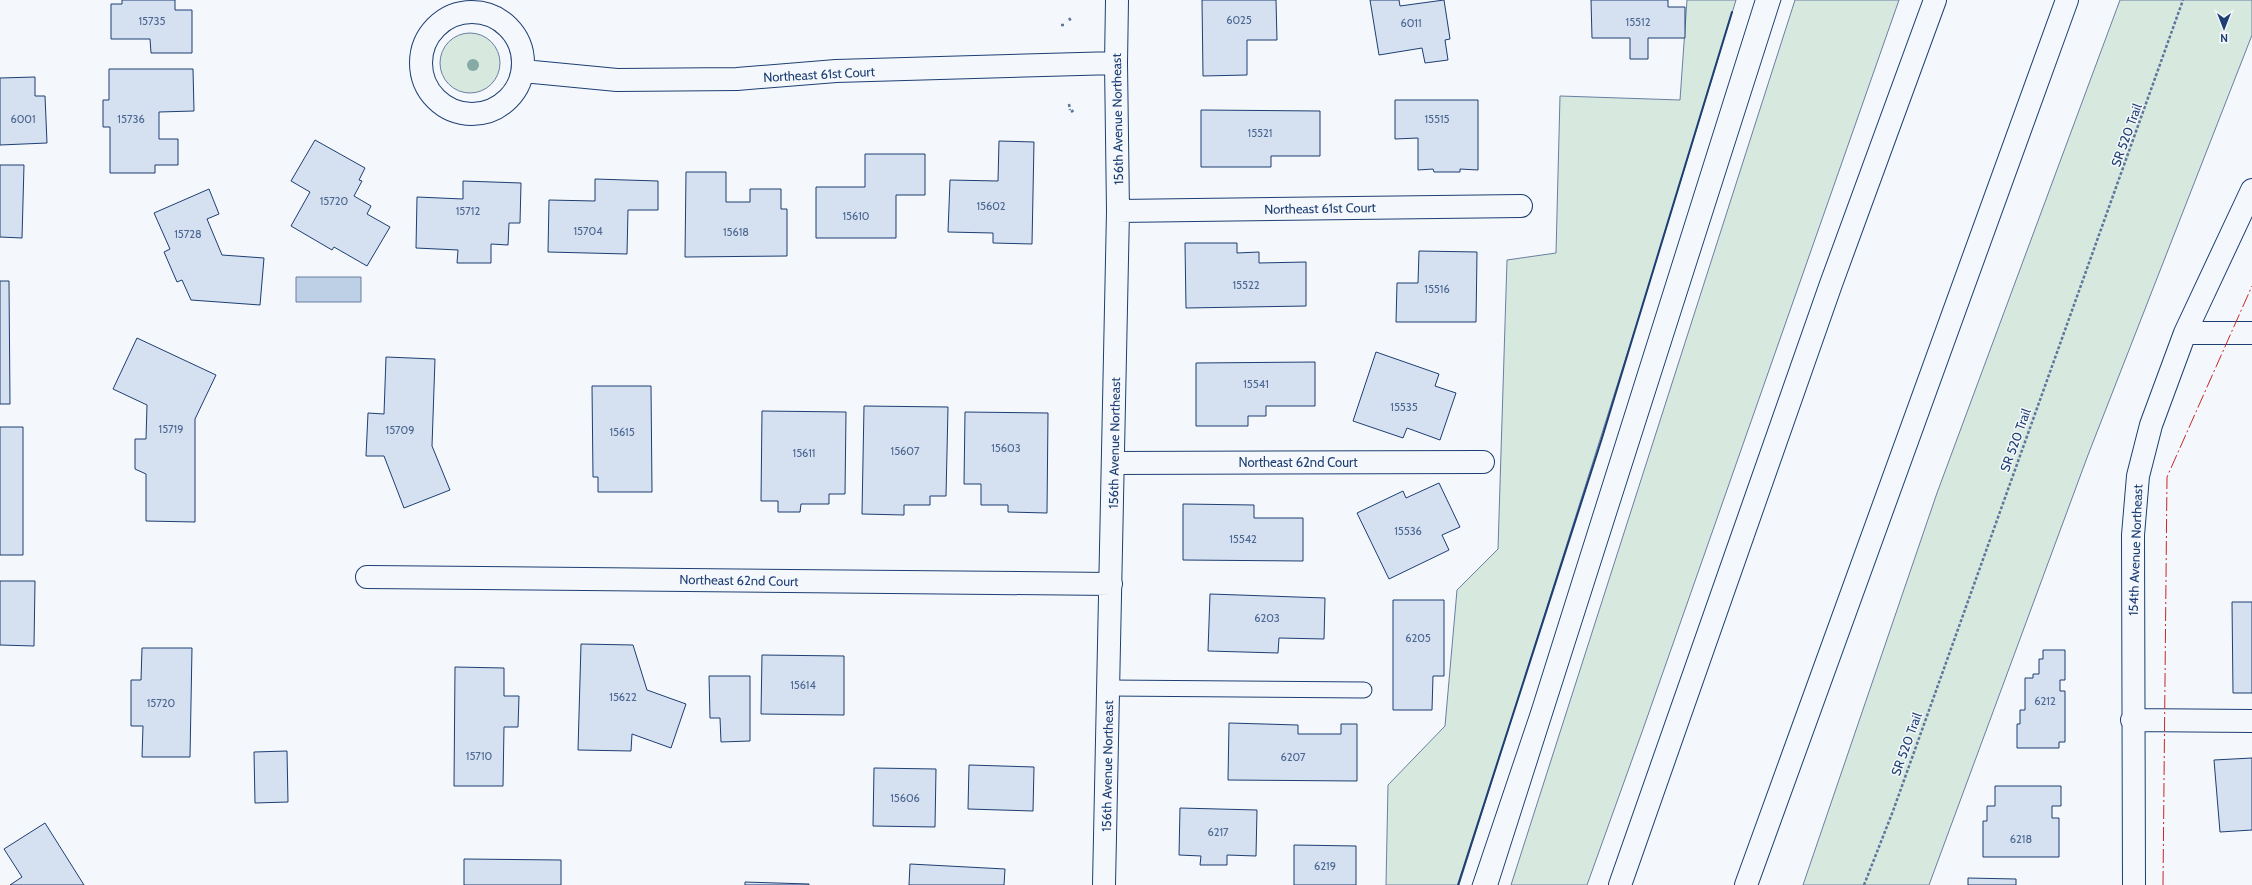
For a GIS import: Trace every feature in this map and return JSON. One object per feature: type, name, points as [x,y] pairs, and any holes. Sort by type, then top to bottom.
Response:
[{"type":"main road","name":"156th Avenue Northeast","points":[[1104,885],[1114,463],[1118,211],[1116,63],[1117,0]]},
{"type":"main road","points":[[1620,885],[1831,284],[1935,0]]},
{"type":"main road","points":[[1746,885],[2067,0]]},
{"type":"main road","points":[[461,12],[477,12],[494,16],[508,25],[518,38],[523,54],[523,71],[518,88],[507,101],[492,110],[475,114],[458,113],[442,105],[430,93],[422,77],[420,60],[423,43],[432,29],[445,18],[461,12]]},
{"type":"main road","name":"Northeast 61st Court","points":[[523,71],[617,80],[737,79],[836,71],[1116,63]]},
{"type":"main road","name":"154th Avenue Northeast","points":[[2134,885],[2132,720],[2133,535],[2138,476],[2151,424],[2185,332],[2252,190]]},
{"type":"main road","name":"Northeast 61st Court","points":[[1118,211],[1521,206]]},
{"type":"main road","points":[[2185,332],[2252,333]]},
{"type":"main road","name":"Northeast 62nd Court","points":[[1114,463],[1483,462]]},
{"type":"main road","name":"Northeast 62nd Court","points":[[367,577],[1111,584]]},
{"type":"main road","points":[[2132,720],[2252,720]]},
{"type":"lane","points":[[1108,688],[1364,690]]},
{"type":"path","name":"SR 520 Trail","points":[[1864,885],[1893,811],[2183,0]]},
{"type":"path","points":[[1060,25],[1066,25]]},
{"type":"path","points":[[1069,104],[1072,111]]},
{"type":"shaded area","points":[[1687,0],[1736,0],[1647,291],[1459,885],[1386,885],[1388,785],[1445,726],[1457,590],[1498,549],[1507,260],[1556,253],[1560,96],[1680,100]]},
{"type":"shaded area","points":[[1795,0],[1899,0],[1587,885],[1511,885]]},
{"type":"shaded area","points":[[2120,0],[2252,0],[2252,35],[2088,455],[1929,885],[1803,885],[1937,493]]},
{"type":"shaded area","points":[[470,33],[486,38],[491,42],[495,47],[500,63],[495,79],[491,84],[486,88],[470,93],[454,88],[449,84],[445,79],[440,63],[445,47],[449,42],[454,38]]},
{"type":"water","points":[[296,277],[361,277],[361,302],[296,302]]},
{"type":"building","points":[[122,0],[175,0],[175,10],[192,10],[192,53],[151,53],[150,39],[111,39],[111,4],[122,4]]},
{"type":"building","points":[[1202,0],[1276,0],[1277,40],[1247,40],[1247,75],[1203,76]]},
{"type":"building","points":[[1370,0],[1399,0],[1400,6],[1444,0],[1450,39],[1445,40],[1448,60],[1425,63],[1422,48],[1379,55]]},
{"type":"building","points":[[1591,0],[1668,0],[1668,7],[1685,7],[1685,38],[1648,38],[1648,59],[1630,59],[1630,38],[1592,38]]},
{"type":"building","points":[[109,69],[193,69],[194,111],[159,112],[159,139],[178,139],[178,165],[155,165],[155,173],[110,173],[110,127],[103,127],[103,100],[109,100]]},
{"type":"building","points":[[35,77],[35,96],[45,96],[47,143],[0,145],[0,78]]},
{"type":"building","points":[[1395,100],[1478,100],[1478,170],[1460,169],[1460,172],[1434,172],[1433,169],[1418,170],[1418,138],[1395,139]]},
{"type":"building","points":[[1201,110],[1320,111],[1320,156],[1271,156],[1271,167],[1201,167]]},
{"type":"building","points":[[315,140],[365,168],[359,180],[362,181],[354,196],[371,206],[367,214],[390,227],[367,266],[334,247],[332,250],[291,226],[310,192],[291,181]]},
{"type":"building","points":[[999,141],[1034,142],[1032,244],[993,243],[993,233],[948,232],[950,180],[998,181]]},
{"type":"building","points":[[865,154],[925,154],[925,195],[896,195],[896,238],[816,238],[816,187],[865,187]]},
{"type":"building","points":[[0,165],[24,165],[22,238],[0,237]]},
{"type":"building","points":[[686,172],[726,172],[726,202],[750,202],[750,189],[781,189],[781,209],[787,209],[787,256],[685,257]]},
{"type":"building","points":[[595,179],[658,181],[658,210],[628,210],[627,254],[548,252],[549,200],[595,201]]},
{"type":"building","points":[[463,181],[521,183],[520,223],[509,223],[508,245],[491,244],[491,263],[457,263],[458,250],[416,248],[417,197],[463,199]]},
{"type":"building","points":[[209,189],[219,214],[207,219],[222,255],[264,258],[260,305],[191,300],[182,280],[177,282],[164,252],[170,249],[154,213]]},
{"type":"building","points":[[1185,243],[1237,243],[1237,253],[1259,252],[1259,263],[1306,262],[1306,306],[1186,308]]},
{"type":"building","points":[[1419,251],[1477,252],[1476,322],[1396,322],[1397,283],[1418,283]]},
{"type":"building","points":[[0,281],[9,281],[10,404],[0,404]]},
{"type":"building","points":[[137,338],[216,375],[195,419],[195,522],[146,521],[146,474],[135,469],[135,439],[146,439],[147,405],[113,389]]},
{"type":"building","points":[[1376,352],[1439,374],[1435,386],[1456,393],[1440,440],[1407,428],[1403,438],[1353,421]]},
{"type":"building","points":[[386,357],[435,359],[432,446],[450,490],[404,508],[384,456],[366,456],[368,413],[384,414]]},
{"type":"building","points":[[1315,362],[1315,406],[1266,406],[1266,416],[1248,416],[1248,426],[1196,426],[1196,363]]},
{"type":"building","points":[[592,386],[651,386],[652,492],[598,492],[598,477],[593,477]]},
{"type":"building","points":[[864,406],[948,407],[946,496],[930,496],[930,505],[904,505],[904,515],[862,514]]},
{"type":"building","points":[[762,411],[846,412],[845,494],[829,494],[829,504],[801,504],[800,512],[778,512],[778,501],[761,501]]},
{"type":"building","points":[[965,412],[1048,413],[1047,513],[1008,512],[1008,505],[981,505],[981,484],[964,484]]},
{"type":"building","points":[[0,427],[23,427],[23,555],[0,555]]},
{"type":"building","points":[[1439,483],[1460,527],[1442,535],[1449,550],[1389,579],[1357,513],[1403,491],[1406,498]]},
{"type":"building","points":[[1183,504],[1254,505],[1254,518],[1303,518],[1303,561],[1183,560]]},
{"type":"building","points":[[0,581],[35,581],[34,646],[0,645]]},
{"type":"building","points":[[1210,594],[1325,598],[1324,639],[1279,638],[1278,653],[1208,651]]},
{"type":"building","points":[[1393,600],[1444,600],[1444,676],[1433,676],[1432,710],[1393,710]]},
{"type":"building","points":[[2232,602],[2252,602],[2252,693],[2233,693]]},
{"type":"building","points":[[581,644],[633,645],[647,690],[686,704],[671,748],[632,734],[631,751],[578,750]]},
{"type":"building","points":[[142,648],[192,648],[190,757],[142,757],[143,726],[131,726],[131,680],[141,680]]},
{"type":"building","points":[[2043,650],[2065,650],[2065,680],[2060,680],[2060,691],[2065,691],[2065,742],[2059,742],[2059,748],[2017,748],[2017,724],[2020,724],[2020,710],[2025,710],[2025,678],[2033,678],[2033,674],[2039,674],[2039,659],[2043,659]]},
{"type":"building","points":[[762,655],[844,656],[844,715],[761,714]]},
{"type":"building","points":[[455,667],[504,668],[504,696],[519,696],[518,727],[504,727],[503,786],[454,786]]},
{"type":"building","points":[[709,676],[750,676],[750,741],[721,742],[720,718],[710,718]]},
{"type":"building","points":[[1229,723],[1298,725],[1298,734],[1341,734],[1341,724],[1357,724],[1357,781],[1228,780]]},
{"type":"building","points":[[287,751],[288,802],[255,803],[254,752]]},
{"type":"building","points":[[2252,758],[2252,830],[2220,832],[2214,760]]},
{"type":"building","points":[[969,765],[1034,767],[1033,811],[968,809]]},
{"type":"building","points":[[874,768],[936,769],[935,827],[873,826]]},
{"type":"building","points":[[1995,786],[2061,786],[2061,806],[2052,806],[2052,818],[2059,818],[2059,857],[1983,857],[1983,821],[1987,821],[1987,806],[1995,806]]},
{"type":"building","points":[[1180,808],[1257,810],[1256,856],[1227,855],[1227,865],[1200,865],[1201,856],[1179,855]]},
{"type":"building","points":[[45,823],[84,885],[10,885],[22,877],[4,849]]},
{"type":"building","points":[[1294,845],[1356,846],[1356,885],[1294,885]]},
{"type":"building","points":[[464,859],[561,860],[561,885],[464,885]]},
{"type":"building","points":[[910,864],[1005,869],[1004,885],[909,885]]},
{"type":"building","points":[[1968,878],[2016,879],[2016,885],[1968,885]]},
{"type":"building","points":[[745,882],[809,884],[809,885],[745,885]]},
{"type":"tram line","points":[[1472,885],[1531,710],[1755,0]]},
{"type":"tram line","points":[[1498,885],[1781,0]]},
{"type":"wall","points":[[1458,885],[1602,438],[1732,12]]},
{"type":"power","points":[[2163,885],[2167,477],[2252,286]]}]
